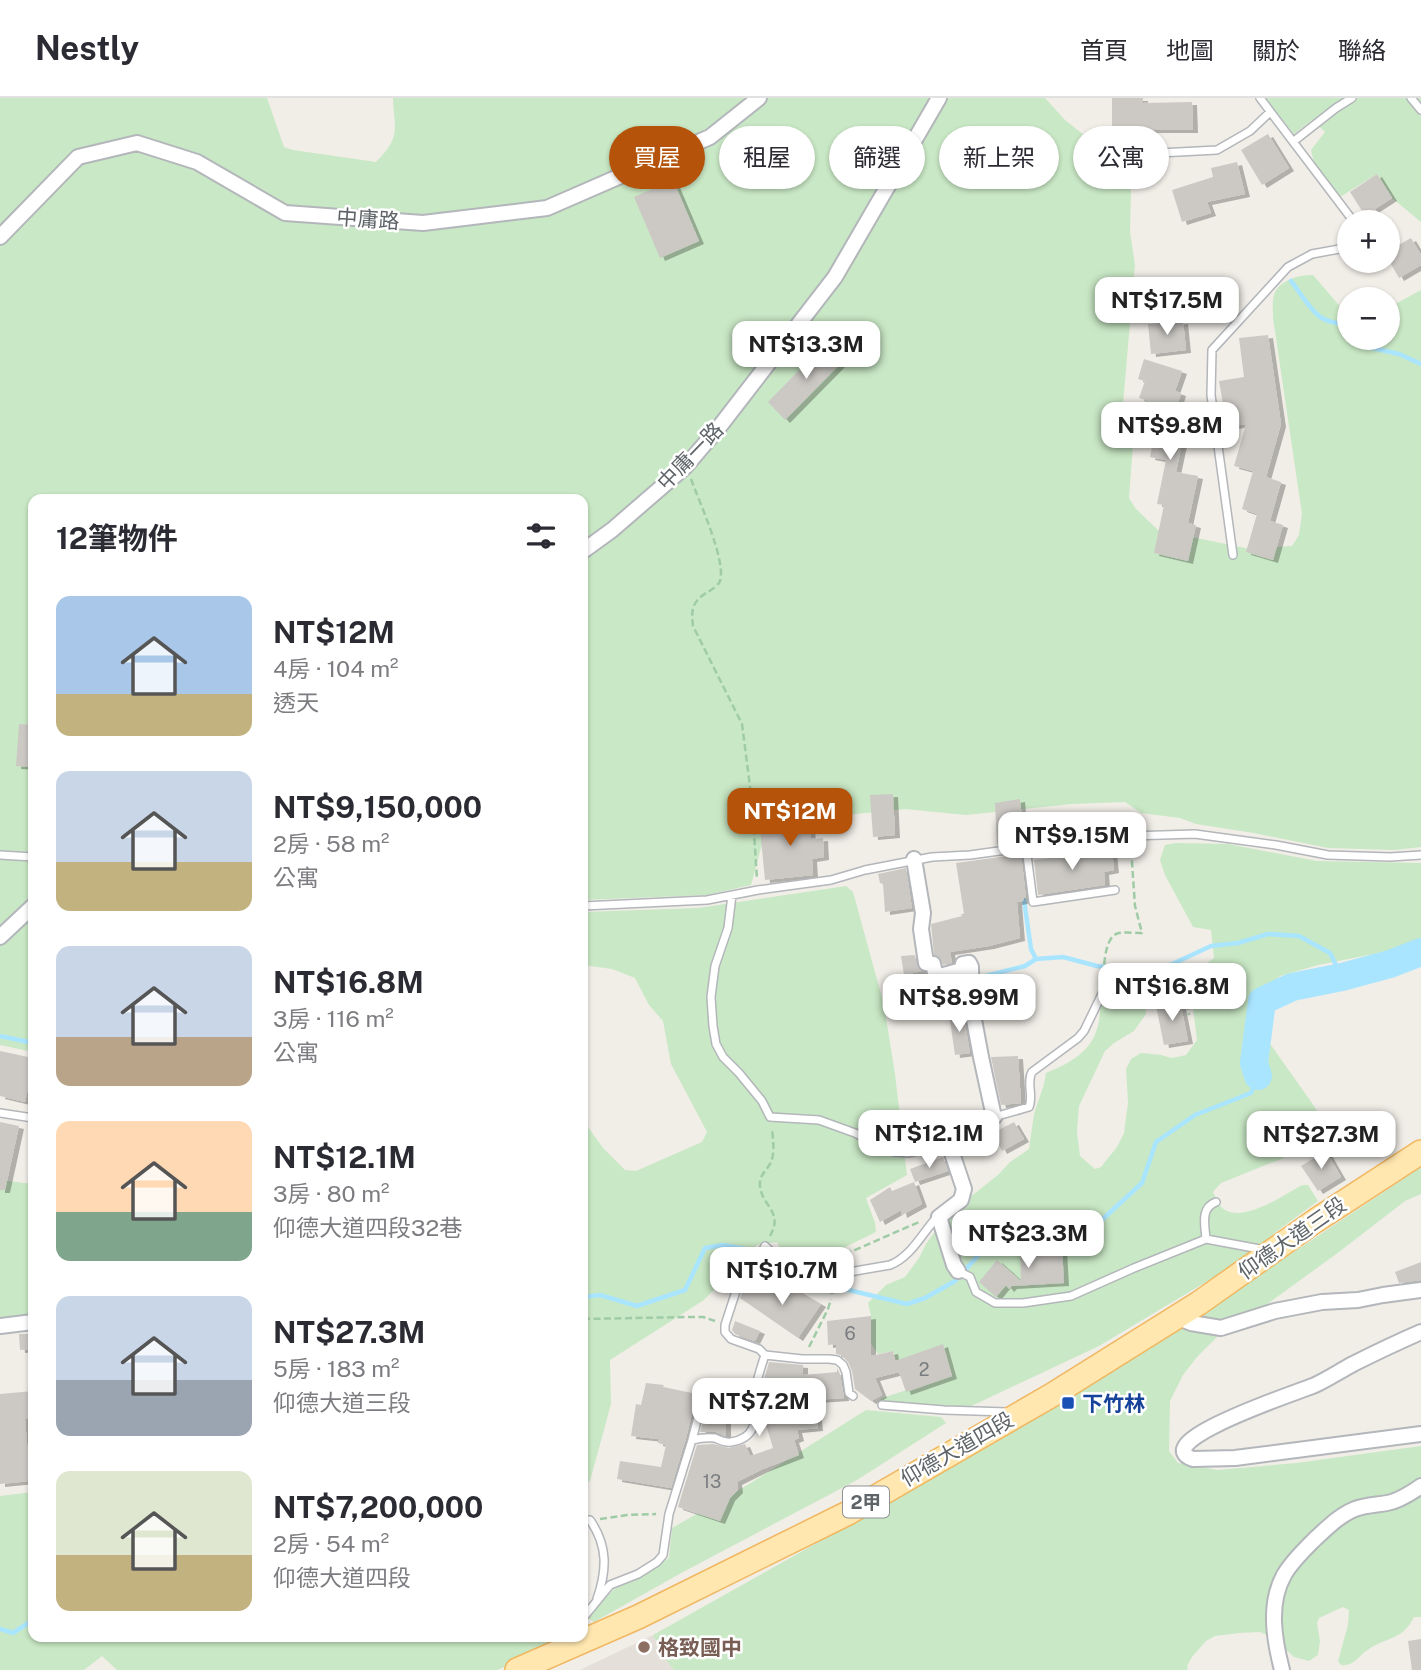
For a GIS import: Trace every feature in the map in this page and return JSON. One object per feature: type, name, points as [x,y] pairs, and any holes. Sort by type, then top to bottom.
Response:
[{"type":"main road","name":"仰德大道三段","points":[[1199,1303],[1421,1152]]},
{"type":"main road","name":"仰德大道四段","points":[[588,1636],[638,1617],[848,1513],[1021,1413],[1199,1303]]},
{"type":"main road","name":"仰德大道四段","points":[[517,1670],[574,1642]]},
{"type":"street","name":"中庸路","points":[[0,237],[78,157],[137,143],[197,162],[285,213],[423,223],[547,208],[710,137],[759,98]]},
{"type":"street","name":"中庸一路","points":[[588,547],[686,466],[720,426],[835,278],[939,98]]},
{"type":"street","points":[[914,859],[923,913],[921,929],[926,963],[933,964],[936,977],[962,970],[963,964],[970,963],[972,1009],[994,1117],[949,1143],[964,1189],[961,1200],[939,1217],[954,1265],[964,1274]]},
{"type":"street","points":[[0,937],[28,911]]},
{"type":"street","points":[[1176,1317],[1191,1323],[1221,1328],[1275,1311],[1322,1302],[1358,1300],[1421,1290]]},
{"type":"street","points":[[0,1326],[28,1323]]},
{"type":"street","points":[[1421,1332],[1315,1385],[1218,1423],[1188,1441],[1185,1453],[1193,1458],[1235,1458],[1421,1434]]},
{"type":"street","points":[[1282,1670],[1276,1646],[1274,1613],[1276,1593],[1285,1573],[1333,1522],[1354,1510],[1390,1503],[1421,1486]]},
{"type":"lane","points":[[1260,98],[1345,210]]},
{"type":"lane","points":[[1294,141],[1352,98]]},
{"type":"lane","points":[[1413,98],[1421,110]]},
{"type":"lane","points":[[1169,152],[1217,150],[1250,131],[1270,112]]},
{"type":"lane","points":[[1233,555],[1211,395],[1212,350],[1288,267],[1312,254],[1337,249]]},
{"type":"lane","points":[[588,906],[707,900],[831,880],[932,856],[970,855],[1130,836],[1195,834],[1328,855],[1421,855]]},
{"type":"lane","points":[[1026,847],[1033,902],[1115,890]]},
{"type":"lane","points":[[0,855],[28,857]]},
{"type":"lane","points":[[732,895],[728,928],[715,966],[711,997],[716,1044],[762,1101],[770,1117],[819,1120],[895,1152],[908,1153],[949,1143]]},
{"type":"lane","points":[[994,1117],[1029,1107],[1029,1081],[1032,1072],[1084,1031],[1102,994]]},
{"type":"lane","points":[[0,1113],[28,1117]]},
{"type":"lane","points":[[853,1396],[849,1393],[843,1365],[837,1360],[765,1355],[759,1349],[731,1339],[725,1332],[725,1325],[737,1288],[765,1246],[781,1261],[832,1277],[898,1262],[909,1253],[937,1217],[961,1200]]},
{"type":"lane","points":[[1206,1239],[1206,1209],[1216,1202]]},
{"type":"lane","points":[[964,1274],[976,1292],[995,1303],[1023,1303],[1071,1296],[1206,1239],[1273,1251]]},
{"type":"lane","points":[[832,1277],[832,1289]]},
{"type":"lane","points":[[692,1440],[706,1437],[729,1442],[752,1430],[757,1411],[757,1385],[765,1355]]},
{"type":"lane","points":[[588,1611],[610,1586],[638,1574],[663,1555],[669,1514],[692,1440],[704,1388]]},
{"type":"lane","points":[[882,1405],[1021,1413]]},
{"type":"lane","points":[[588,1522],[598,1532],[603,1544],[602,1584],[596,1601]]},
{"type":"path","points":[[686,466],[719,555],[722,572],[719,583],[697,599],[691,612],[693,626],[742,724],[752,802],[758,890]]},
{"type":"path","points":[[1130,836],[1135,906],[1142,933],[1116,933],[1107,943],[1101,1006],[1119,997],[1173,989],[1180,990],[1185,997],[1189,1015]]},
{"type":"path","points":[[765,1246],[774,1229],[775,1218],[771,1207],[765,1201],[760,1184],[761,1176],[773,1160],[770,1117]]},
{"type":"path","points":[[832,1277],[833,1269],[840,1259],[911,1225],[937,1217]]},
{"type":"path","points":[[802,1359],[828,1309],[832,1289]]},
{"type":"path","points":[[588,1319],[703,1317],[725,1325]]},
{"type":"path","points":[[588,1520],[669,1514]]},
{"type":"shaded area","name":"格致國中","points":[[653,1635],[674,1670],[580,1670]]},
{"type":"green space","points":[[0,98],[267,98],[284,147],[376,162],[390,145],[395,132],[393,98],[1045,98],[1073,126],[1073,189],[1131,189],[1130,232],[1135,265],[1123,404],[1133,444],[1129,498],[1136,509],[1158,530],[1250,549],[1292,546],[1299,535],[1302,514],[1273,318],[1273,301],[1277,290],[1290,279],[1313,275],[1337,303],[1337,350],[1400,350],[1400,301],[1421,290],[1421,847],[1395,850],[1328,848],[1196,824],[1180,818],[1141,813],[1125,802],[1072,804],[966,815],[905,809],[837,816],[780,805],[774,807],[770,815],[751,885],[707,895],[588,900],[588,494],[28,494],[28,902],[0,929]]},
{"type":"green space","points":[[1265,98],[1421,98],[1421,222],[1392,198],[1377,174],[1340,197],[1314,163],[1311,150],[1325,132],[1312,120],[1294,134]]},
{"type":"green space","points":[[1228,844],[1317,861],[1421,863],[1421,947],[1318,965],[1280,976],[1252,1005],[1261,1031],[1327,1127],[1321,1139],[1281,1159],[1221,1183],[1213,1192],[1221,1207],[1233,1213],[1243,1213],[1264,1206],[1302,1185],[1308,1185],[1318,1201],[1277,1231],[1251,1255],[1099,1346],[965,1409],[878,1402],[882,1398],[951,1376],[896,1361],[893,1351],[878,1354],[871,1344],[868,1303],[886,1285],[905,1277],[941,1223],[1010,1162],[1029,1149],[1034,1114],[1046,1073],[1068,1062],[1088,1047],[1096,1032],[1103,996],[1113,988],[1125,984],[1144,983],[1146,1014],[1134,1031],[1105,1051],[1079,1106],[1077,1132],[1080,1156],[1095,1169],[1101,1167],[1124,1133],[1128,1103],[1126,1069],[1131,1059],[1141,1053],[1172,1058],[1186,1055],[1197,1040],[1191,974],[1214,958],[1211,930],[1193,927],[1165,875],[1160,860],[1165,845]]},
{"type":"green space","points":[[846,886],[853,892],[884,1005],[907,1175],[866,1198],[876,1232],[843,1248],[827,1267],[786,1263],[777,1242],[757,1245],[704,1300],[610,1360],[611,1404],[588,1482],[588,1127],[603,1148],[625,1170],[636,1171],[702,1142],[707,1132],[671,1064],[663,1021],[649,1005],[635,978],[612,969],[588,966],[588,912],[698,908]]},
{"type":"green space","points":[[28,919],[28,1051],[0,1045],[0,944]]},
{"type":"green space","points":[[1421,1167],[1421,1194],[1405,1201],[1259,1310],[1224,1330],[1183,1375],[1170,1401],[1169,1451],[1178,1463],[1217,1470],[1296,1463],[1421,1446],[1421,1617],[1414,1617],[1399,1634],[1369,1649],[1346,1665],[1341,1665],[1338,1661],[1348,1625],[1349,1610],[1343,1607],[1319,1618],[1318,1655],[1309,1661],[1294,1657],[1274,1638],[1260,1632],[1215,1636],[1206,1641],[1192,1657],[1187,1666],[1188,1670],[674,1670],[666,1660],[653,1635],[995,1443],[1225,1298]]},
{"type":"green space","points":[[0,1180],[28,1183],[28,1316],[0,1319]]},
{"type":"green space","points":[[866,1410],[941,1417],[946,1423],[857,1480],[594,1622],[588,1618],[614,1589],[641,1577],[669,1558],[672,1528],[749,1484]]},
{"type":"green space","points":[[28,1493],[28,1642],[562,1642],[497,1670],[117,1670],[102,1656],[84,1670],[0,1670],[0,1496]]},
{"type":"building","points":[[1112,98],[1143,98],[1143,103],[1192,102],[1193,130],[1169,130],[1169,126],[1112,126]]},
{"type":"building","points":[[1268,134],[1289,168],[1262,185],[1241,150]]},
{"type":"building","points":[[1237,162],[1245,194],[1207,202],[1211,213],[1182,222],[1172,190],[1213,177],[1211,168]]},
{"type":"building","points":[[1377,174],[1392,198],[1376,210],[1361,210],[1350,192]]},
{"type":"building","points":[[652,189],[677,189],[699,241],[660,258],[634,197]]},
{"type":"building","points":[[1411,238],[1421,255],[1421,265],[1399,278],[1396,273],[1400,273],[1400,244]]},
{"type":"building","points":[[1183,321],[1186,350],[1151,354],[1148,324]]},
{"type":"building","points":[[1268,335],[1281,424],[1266,477],[1281,482],[1270,521],[1283,525],[1273,560],[1246,552],[1257,514],[1242,509],[1253,471],[1234,466],[1246,424],[1227,427],[1219,381],[1244,377],[1239,338]]},
{"type":"building","points":[[826,343],[844,360],[785,420],[768,402]]},
{"type":"building","points":[[1144,359],[1182,371],[1175,391],[1181,393],[1171,427],[1185,429],[1176,472],[1198,476],[1188,523],[1196,525],[1188,561],[1154,553],[1164,505],[1157,504],[1166,460],[1150,457],[1159,411],[1146,407],[1148,401],[1139,398],[1145,381],[1138,379]]},
{"type":"building","points":[[19,724],[28,725],[28,767],[16,766]]},
{"type":"building","points":[[893,794],[895,835],[873,837],[870,795]]},
{"type":"building","points":[[1020,799],[1024,841],[997,845],[995,803]]},
{"type":"building","points":[[809,813],[811,839],[823,838],[824,857],[812,859],[813,875],[765,880],[760,829],[783,827],[783,815]]},
{"type":"building","points":[[1112,851],[1114,870],[1104,872],[1105,885],[1038,895],[1034,860]]},
{"type":"building","points":[[1021,854],[1026,898],[1017,902],[1020,938],[950,952],[952,963],[943,965],[940,958],[934,955],[931,924],[964,914],[956,863]]},
{"type":"building","points":[[906,868],[912,908],[885,912],[883,884],[880,883],[878,874]]},
{"type":"building","points":[[915,955],[917,965],[922,971],[904,975],[901,956]]},
{"type":"building","points":[[1180,1001],[1188,1041],[1164,1045],[1156,1006]]},
{"type":"building","points":[[963,1012],[970,1053],[955,1055],[949,1014]]},
{"type":"building","points":[[0,1051],[28,1057],[25,1102],[0,1096]]},
{"type":"building","points":[[1018,1056],[1021,1103],[1001,1105],[991,1057]]},
{"type":"building","points":[[0,1122],[19,1126],[5,1190],[0,1190]]},
{"type":"building","points":[[1014,1122],[1024,1139],[1002,1151],[993,1133]]},
{"type":"building","points":[[1326,1151],[1341,1177],[1318,1191],[1301,1166]]},
{"type":"building","points":[[943,1157],[948,1171],[915,1182],[910,1169]]},
{"type":"building","points":[[914,1182],[922,1204],[902,1215],[901,1210],[880,1222],[870,1200],[890,1187],[892,1191]]},
{"type":"building","points":[[1062,1247],[1064,1283],[1012,1286],[1009,1289],[1006,1285],[996,1297],[979,1282],[997,1260],[1021,1281],[1020,1249]]},
{"type":"building","points":[[1421,1262],[1421,1280],[1399,1283],[1395,1272]]},
{"type":"building","points":[[752,1279],[784,1299],[792,1287],[821,1304],[798,1338],[740,1298]]},
{"type":"building","points":[[871,1316],[871,1356],[893,1351],[895,1361],[943,1344],[952,1376],[906,1392],[899,1372],[875,1378],[882,1395],[871,1401],[855,1389],[852,1371],[848,1362],[836,1354],[836,1344],[828,1345],[827,1321]]},
{"type":"building","points":[[735,1321],[760,1331],[755,1341],[735,1334],[732,1330]]},
{"type":"building","points":[[19,1334],[28,1334],[28,1349],[20,1350]]},
{"type":"building","points":[[769,1362],[803,1365],[803,1375],[837,1372],[837,1368],[844,1398],[815,1400],[818,1428],[797,1430],[799,1438],[794,1440],[799,1455],[737,1482],[738,1490],[730,1498],[720,1521],[678,1507],[697,1445],[713,1444],[729,1448],[745,1444],[750,1456],[773,1448],[762,1412],[763,1383]]},
{"type":"building","points":[[646,1383],[697,1394],[671,1488],[617,1479],[620,1461],[661,1467],[666,1445],[658,1443],[658,1439],[631,1436],[636,1404],[641,1405]]},
{"type":"building","points":[[28,1391],[28,1419],[25,1419],[28,1481],[0,1484],[0,1394]]},
{"type":"building","points":[[707,1408],[708,1416],[726,1417],[726,1436],[716,1432],[700,1432]]},
{"type":"building","points":[[1421,1639],[1421,1670],[1412,1670],[1408,1641]]},
{"type":"waterway","points":[[1291,281],[1319,316],[1337,323]]},
{"type":"waterway","points":[[1381,350],[1399,354],[1421,364]]},
{"type":"waterway","points":[[1024,900],[1031,949],[1036,959]]},
{"type":"waterway","points":[[937,988],[1025,966],[1036,959],[1063,957],[1097,966],[1129,969],[1166,967],[1211,946],[1238,943],[1268,934],[1299,936],[1330,953],[1342,977]]},
{"type":"waterway","points":[[1258,1076],[1254,1063],[1262,1001],[1292,987],[1390,964],[1421,952]]},
{"type":"waterway","points":[[0,1036],[28,1042]]},
{"type":"waterway","points":[[806,1272],[832,1286],[907,1304],[925,1298],[955,1281],[1005,1226],[1032,1223],[1069,1234],[1093,1228],[1142,1183],[1156,1142],[1195,1115],[1251,1093],[1258,1076]]},
{"type":"waterway","points":[[588,1296],[600,1295],[637,1306],[685,1290],[705,1248],[723,1245],[773,1256]]},
{"type":"waterway","points":[[0,1629],[13,1633],[28,1623]]},
{"type":"place","name":"下竹林","points":[[1068,1403]]},
{"type":"place","name":"格致國中","points":[[644,1647]]}]
